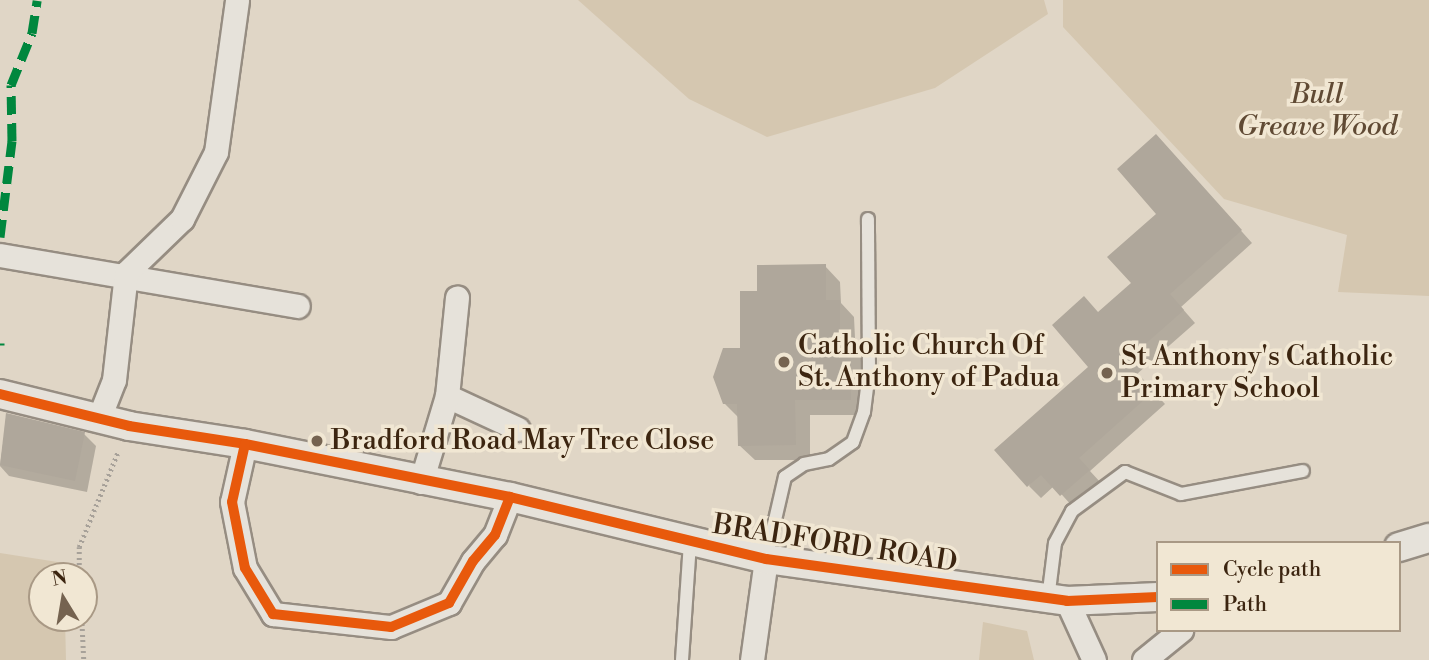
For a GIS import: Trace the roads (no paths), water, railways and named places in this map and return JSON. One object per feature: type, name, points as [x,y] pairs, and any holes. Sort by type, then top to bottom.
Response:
[{"type":"street","points":[[99,418],[114,380],[126,273],[182,219],[216,152],[237,0]]},
{"type":"street","points":[[0,255],[126,273],[298,306]]},
{"type":"street","points":[[421,482],[447,396],[457,298]]},
{"type":"street","name":"BRADFORD ROAD","points":[[0,394],[129,426],[244,444],[421,482],[510,497],[690,543],[766,559],[1057,600],[1156,597]]},
{"type":"street","points":[[447,396],[517,429]]},
{"type":"street","points":[[244,444],[232,502],[245,568],[273,614],[391,627],[449,604],[472,561],[495,535],[510,497]]},
{"type":"street","points":[[1401,546],[1429,538]]},
{"type":"street","points":[[758,658],[766,559]]},
{"type":"street","points":[[1057,600],[1094,660]]},
{"type":"street","points":[[1144,660],[1179,632]]},
{"type":"lane","points":[[766,559],[785,477],[804,464],[829,459],[853,442],[864,412],[869,372],[868,219]]},
{"type":"lane","points":[[1057,600],[1055,543],[1072,511],[1125,472],[1181,494],[1303,471]]},
{"type":"lane","points":[[682,660],[690,543]]},
{"type":"place","name":"Catholic Church Of St. Anthony of Padua","points":[[784,362]]},
{"type":"place","name":"St Anthony's Catholic Primary School","points":[[1107,373]]},
{"type":"place","name":"Bradford Road May Tree Close","points":[[317,441]]},
{"type":"park label","name":"Bull Greave Wood","points":[[1317,111]]}]
